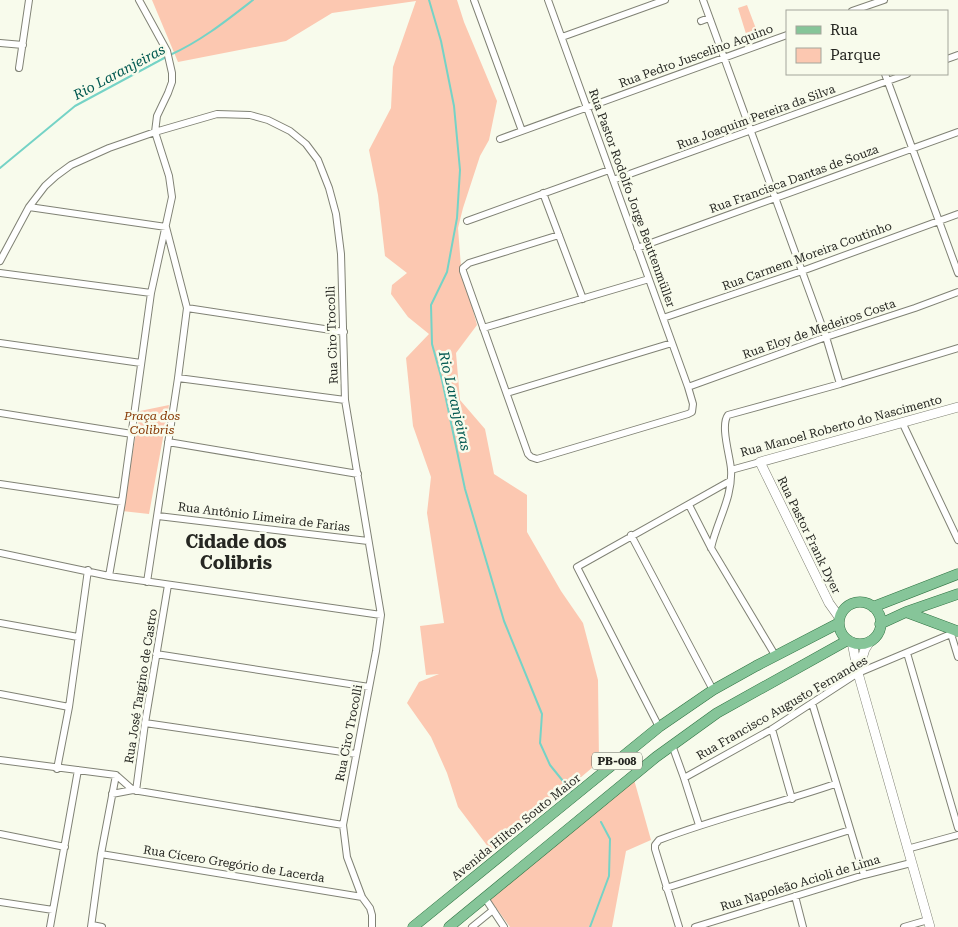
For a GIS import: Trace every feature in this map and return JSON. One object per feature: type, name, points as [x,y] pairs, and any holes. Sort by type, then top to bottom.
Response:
[{"type":"main road","points":[[873,607],[958,574]]},
{"type":"main road","points":[[880,624],[906,612],[958,594]]},
{"type":"main road","points":[[856,602],[862,602],[873,607],[879,614],[880,624],[877,634],[870,640],[859,643],[850,641],[841,633],[839,620],[846,607],[856,602]]},
{"type":"main road","points":[[906,612],[955,632]]},
{"type":"main road","name":"Avenida Hilton Souto Maior","points":[[413,927],[659,727],[713,690],[839,620]]},
{"type":"main road","name":"PB-008","points":[[449,927],[672,745],[717,712],[850,641]]},
{"type":"street","points":[[19,68],[29,0]]},
{"type":"street","points":[[109,576],[122,502],[151,293],[171,205],[172,189],[154,132],[155,123],[172,82],[170,60],[139,0]]},
{"type":"street","points":[[474,0],[522,131]]},
{"type":"street","name":"Rua Pastor Rodolfo Jorge Beuttenmüller","points":[[507,393],[528,454],[531,458],[537,459],[688,414],[692,412],[693,404],[548,0]]},
{"type":"street","points":[[562,37],[665,0]]},
{"type":"street","points":[[703,0],[826,337],[840,384]]},
{"type":"street","points":[[859,0],[862,10],[884,0]]},
{"type":"street","points":[[701,21],[709,18]]},
{"type":"street","name":"Rua Pedro Juscelino Aquino","points":[[500,139],[786,35]]},
{"type":"street","points":[[0,43],[23,45]]},
{"type":"street","name":"Rua Joaquim Pereira da Silva","points":[[613,180],[751,130],[887,77],[900,75]]},
{"type":"street","points":[[887,77],[958,273]]},
{"type":"street","name":"Rua Ciro Trocolli","points":[[0,261],[29,207],[45,186],[71,165],[109,148],[154,132],[217,114],[234,113],[250,115],[268,120],[290,131],[306,144],[318,160],[329,188],[336,214],[341,254],[345,400],[381,615],[343,825],[347,857],[362,896],[370,908],[372,927]]},
{"type":"street","name":"Rua Francisca Dantas de Souza","points":[[637,248],[958,132]]},
{"type":"street","points":[[467,220],[609,170]]},
{"type":"street","points":[[543,193],[583,298]]},
{"type":"street","points":[[29,207],[166,227]]},
{"type":"street","name":"Rua Carmem Moreira Coutinho","points":[[663,318],[802,271],[958,214]]},
{"type":"street","points":[[147,582],[187,308],[166,227]]},
{"type":"street","points":[[559,235],[469,263],[465,265],[463,271],[507,393],[672,343]]},
{"type":"street","points":[[0,273],[151,293]]},
{"type":"street","points":[[483,328],[649,279]]},
{"type":"street","name":"Rua Eloy de Medeiros Costa","points":[[688,387],[958,292]]},
{"type":"street","points":[[187,308],[344,332]]},
{"type":"street","points":[[0,343],[140,363]]},
{"type":"street","points":[[711,548],[715,530],[728,496],[730,481],[731,470],[724,423],[728,415],[840,384],[958,348]]},
{"type":"street","points":[[178,378],[345,400]]},
{"type":"street","name":"Rua Manoel Roberto do Nascimento","points":[[731,470],[958,407]]},
{"type":"street","points":[[0,413],[132,434]]},
{"type":"street","points":[[902,422],[958,540]]},
{"type":"street","points":[[168,442],[358,474]]},
{"type":"street","name":"Rua Pastor Frank Dyer","points":[[760,462],[828,603],[839,620]]},
{"type":"street","points":[[659,727],[577,567],[730,481]]},
{"type":"street","points":[[0,484],[122,502]]},
{"type":"street","points":[[689,505],[711,548],[775,655]]},
{"type":"street","name":"Rua Antônio Limeira de Farias","points":[[158,516],[368,541]]},
{"type":"street","points":[[631,536],[713,690]]},
{"type":"street","points":[[0,553],[88,570],[109,576],[381,615]]},
{"type":"street","points":[[57,769],[69,707],[88,570]]},
{"type":"street","name":"Rua José Targino de Castro","points":[[134,791],[168,585]]},
{"type":"street","points":[[0,623],[78,637]]},
{"type":"street","points":[[955,632],[958,657]]},
{"type":"street","name":"Rua Francisco Augusto Fernandes","points":[[684,778],[772,729],[858,674],[955,632]]},
{"type":"street","points":[[858,674],[860,663],[870,640]]},
{"type":"street","points":[[850,641],[929,924],[904,927]]},
{"type":"street","points":[[907,652],[958,828]]},
{"type":"street","points":[[156,654],[369,687]]},
{"type":"street","points":[[0,694],[69,707]]},
{"type":"street","points":[[812,703],[864,875]]},
{"type":"street","points":[[145,723],[356,754]]},
{"type":"street","points":[[772,729],[792,799]]},
{"type":"street","points":[[672,745],[699,825]]},
{"type":"street","points":[[0,760],[116,776],[134,791]]},
{"type":"street","points":[[50,927],[78,770]]},
{"type":"street","name":"Rua José Targino de Castro","points":[[91,926],[101,854],[116,776]]},
{"type":"street","points":[[679,927],[655,849],[655,845],[659,840],[699,825],[792,799],[835,784]]},
{"type":"street","points":[[112,794],[134,791],[343,825]]},
{"type":"street","points":[[666,888],[850,830]]},
{"type":"street","points":[[0,834],[65,847]]},
{"type":"street","points":[[907,849],[958,834]]},
{"type":"street","name":"Rua Cícero Gregório de Lacerda","points":[[101,854],[362,896]]},
{"type":"street","name":"Rua Napoleão Acioli de Lima","points":[[695,927],[864,875],[912,863]]},
{"type":"street","points":[[794,896],[803,927]]},
{"type":"street","points":[[485,898],[504,927]]},
{"type":"street","points":[[0,902],[53,910]]},
{"type":"street","points":[[472,927],[493,910]]},
{"type":"street","points":[[91,926],[102,927]]},
{"type":"green space","points":[[152,0],[457,0],[464,22],[497,101],[489,140],[480,156],[458,228],[461,267],[477,325],[456,353],[460,400],[485,429],[494,474],[527,495],[527,532],[561,591],[583,623],[598,680],[599,762],[492,852],[458,807],[447,773],[431,737],[407,703],[419,682],[439,674],[426,675],[420,626],[444,623],[427,513],[431,477],[413,426],[406,358],[429,334],[408,317],[391,294],[392,285],[407,273],[385,256],[378,195],[369,150],[391,108],[393,67],[416,1],[332,13],[286,41],[178,62]]},
{"type":"green space","points":[[747,5],[758,34],[747,37],[738,8]]},
{"type":"green space","name":"Praça dos Colibris","points":[[169,405],[149,514],[122,511],[140,411]]},
{"type":"green space","points":[[633,776],[651,840],[626,851],[612,927],[510,927],[489,898]]},
{"type":"waterway","name":"Rio Laranjeiras","points":[[170,55],[203,37],[253,0]]},
{"type":"waterway","name":"Rio Laranjeiras","points":[[429,0],[441,41],[454,106],[460,170],[457,218],[447,272],[431,305],[432,344],[442,380],[465,489],[504,621],[542,714],[540,743],[550,765],[571,791]]},
{"type":"waterway","name":"Rio Laranjeiras","points":[[0,168],[75,106],[166,57]]},
{"type":"waterway","name":"Rio Laranjeiras","points":[[590,927],[609,876],[610,839],[601,822]]},
{"type":"district","name":"Cidade dos Colibris","points":[[236,552]]}]
